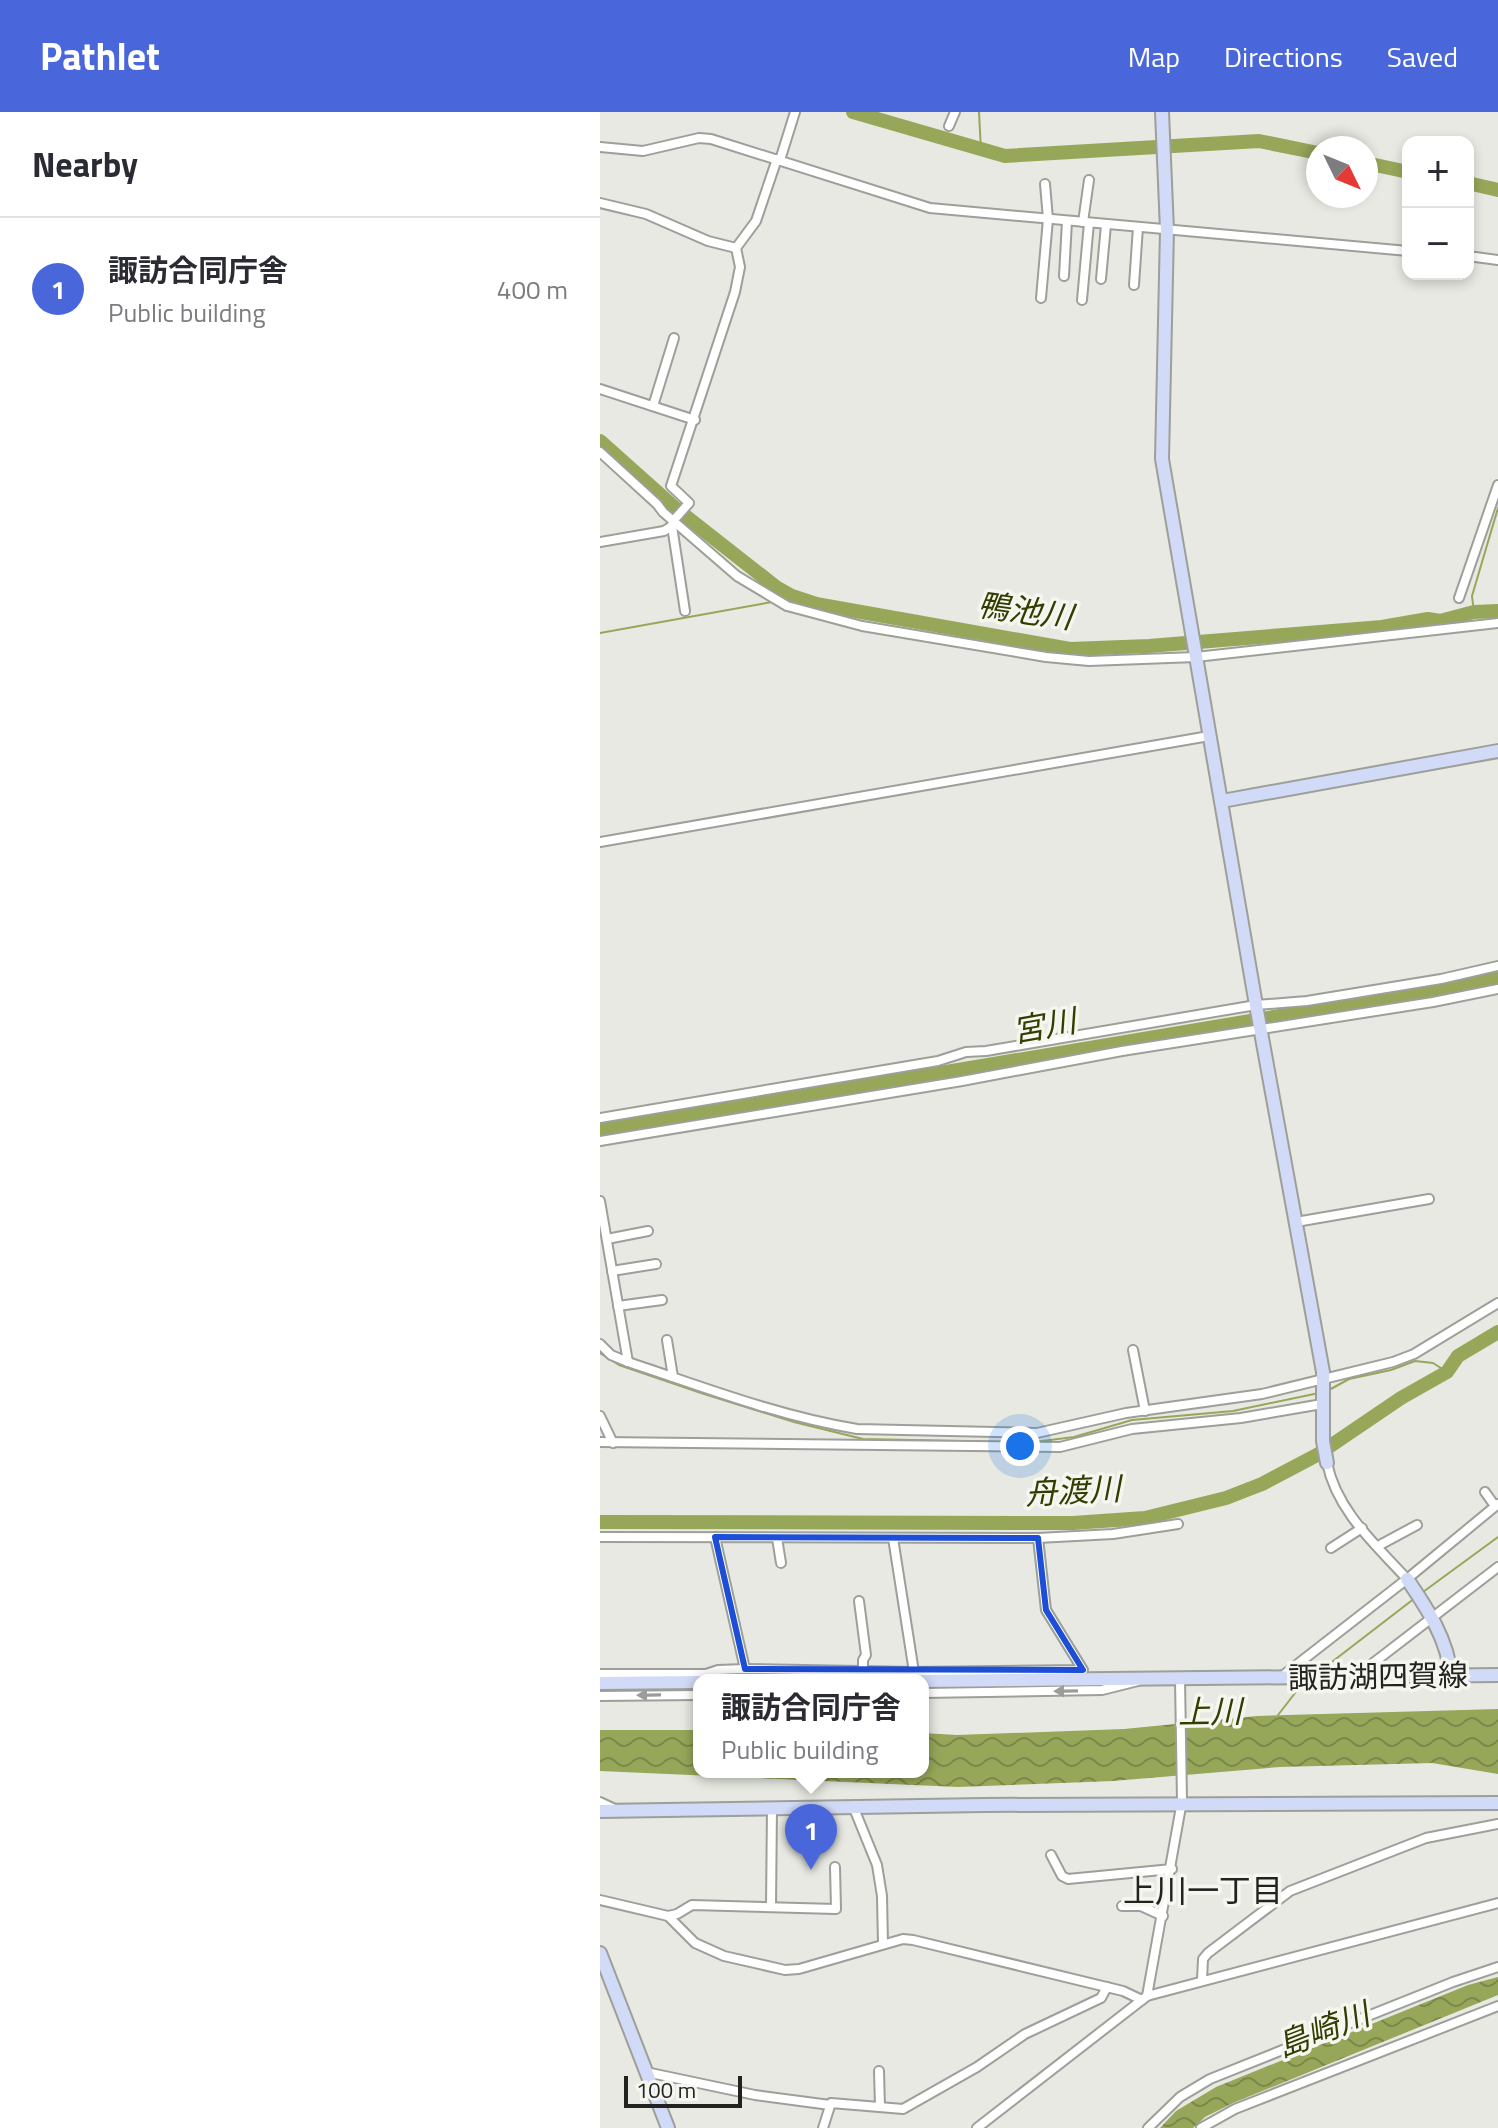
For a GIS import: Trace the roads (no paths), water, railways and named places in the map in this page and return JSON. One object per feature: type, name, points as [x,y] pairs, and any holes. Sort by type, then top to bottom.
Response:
[{"type":"street","points":[[603,540],[664,531],[689,503],[671,486],[735,292],[740,267],[736,248],[756,221],[795,112]]},
{"type":"street","points":[[949,126],[955,112]]},
{"type":"street","points":[[1162,112],[1167,230],[1162,459],[1323,1380],[1323,1441],[1327,1463],[1332,1485],[1342,1505],[1407,1579],[1432,1617],[1444,1644],[1451,1676]]},
{"type":"street","points":[[600,147],[643,151],[699,138],[711,139],[930,208],[1402,250]]},
{"type":"street","points":[[1082,300],[1089,180]]},
{"type":"street","points":[[1041,298],[1048,219],[1045,184]]},
{"type":"street","points":[[600,203],[646,214],[708,241],[736,248]]},
{"type":"street","points":[[1064,276],[1067,221]]},
{"type":"street","points":[[1101,279],[1106,225]]},
{"type":"street","points":[[1134,285],[1138,227]]},
{"type":"street","points":[[1474,257],[1498,260]]},
{"type":"street","points":[[653,406],[674,338]]},
{"type":"street","points":[[600,389],[695,420]]},
{"type":"street","points":[[600,452],[672,524],[737,576],[787,606],[862,626],[1046,657],[1102,661],[1196,656],[1498,623]]},
{"type":"street","points":[[1459,598],[1498,485]]},
{"type":"street","points":[[672,524],[685,611]]},
{"type":"street","points":[[600,842],[1209,736]]},
{"type":"street","points":[[1222,801],[1498,751]]},
{"type":"street","points":[[600,1118],[938,1061],[966,1052],[1307,1001],[1441,979],[1498,966]]},
{"type":"street","points":[[600,1141],[1498,989]]},
{"type":"street","points":[[1296,1222],[1429,1199]]},
{"type":"street","points":[[600,1201],[628,1362]]},
{"type":"street","points":[[607,1239],[648,1231]]},
{"type":"street","points":[[612,1271],[656,1264]]},
{"type":"street","points":[[618,1306],[662,1300]]},
{"type":"street","points":[[600,1344],[611,1355],[673,1377],[774,1410],[857,1429],[1037,1433],[1323,1380],[1414,1354],[1498,1303]]},
{"type":"street","points":[[667,1340],[673,1377]]},
{"type":"street","points":[[1133,1350],[1145,1411]]},
{"type":"street","points":[[600,1442],[1060,1447],[1132,1429],[1241,1418],[1322,1404]]},
{"type":"street","points":[[600,1416],[613,1443]]},
{"type":"street","points":[[1280,1678],[1497,1505],[1485,1492]]},
{"type":"street","points":[[600,1537],[1038,1538],[1113,1534],[1178,1524]]},
{"type":"street","points":[[1378,1546],[1417,1525]]},
{"type":"street","points":[[1331,1548],[1362,1528]]},
{"type":"street","points":[[715,1537],[745,1669]]},
{"type":"street","points":[[777,1538],[781,1563]]},
{"type":"street","points":[[893,1538],[918,1674]]},
{"type":"street","points":[[929,1676],[1083,1670],[1046,1610],[1038,1538]]},
{"type":"street","points":[[1354,1677],[1498,1567]]},
{"type":"street","points":[[859,1601],[866,1655],[863,1671]]},
{"type":"street","points":[[600,1674],[706,1674],[718,1670],[745,1669],[896,1674]]},
{"type":"street","name":"諏訪湖四賀線","points":[[929,1676],[1180,1681],[1498,1675]]},
{"type":"street","points":[[929,1693],[1102,1690],[1143,1679]]},
{"type":"street","points":[[1144,1998],[1163,1916],[1182,1803],[1180,1681]]},
{"type":"street","points":[[600,1683],[693,1682]]},
{"type":"street","points":[[600,1696],[693,1695]]},
{"type":"street","points":[[600,1802],[617,1810]]},
{"type":"street","points":[[600,1811],[1182,1803],[1498,1803]]},
{"type":"street","points":[[853,1806],[877,1865],[882,1896],[883,1944]]},
{"type":"street","points":[[771,1907],[772,1807]]},
{"type":"street","points":[[1202,1980],[1203,1959],[1208,1953],[1290,1891],[1426,1838],[1498,1824]]},
{"type":"street","points":[[1051,1855],[1062,1876],[1068,1879],[1172,1869]]},
{"type":"street","points":[[600,1900],[668,1916],[692,1905],[836,1909],[835,1867]]},
{"type":"street","points":[[1149,1883],[1151,1871]]},
{"type":"street","points":[[977,2128],[1144,1998],[1498,1903]]},
{"type":"street","points":[[1122,1906],[1141,1906],[1163,1916]]},
{"type":"street","points":[[668,1916],[695,1943],[724,1956],[785,1970],[799,1969],[903,1939],[1144,1998]]},
{"type":"street","points":[[600,1953],[668,2128]]},
{"type":"street","points":[[1148,2128],[1180,2097],[1210,2079],[1498,1967]]},
{"type":"street","points":[[646,2072],[755,2095],[830,2105],[903,2109],[977,2067],[1025,2034],[1101,1998],[1107,1987]]},
{"type":"street","points":[[1201,2128],[1235,2109],[1498,2006]]},
{"type":"street","points":[[879,2071],[880,2107]]},
{"type":"street","points":[[823,2128],[830,2105]]},
{"type":"water","points":[[1498,1709],[1498,1774],[1432,1763],[1280,1767],[1113,1781],[958,1787],[757,1778],[929,1778],[929,1733],[1124,1729],[1257,1716]]},
{"type":"water","points":[[600,1730],[693,1730],[693,1775],[600,1771]]},
{"type":"water","points":[[1498,1977],[1498,1995],[1233,2103],[1205,2117],[1193,2128],[1160,2128],[1176,2111],[1216,2087],[1468,1985]]},
{"type":"waterway","points":[[853,112],[1005,156],[1259,141],[1306,151]]},
{"type":"waterway","points":[[979,112],[981,151]]},
{"type":"waterway","points":[[1378,166],[1402,171]]},
{"type":"waterway","points":[[1474,184],[1498,190]]},
{"type":"waterway","name":"鴨池川","points":[[600,441],[674,507],[776,587],[816,604],[1070,649],[1149,646],[1382,627],[1498,611]]},
{"type":"waterway","points":[[1474,612],[1472,596],[1498,508]]},
{"type":"waterway","points":[[782,601],[792,596]]},
{"type":"waterway","points":[[600,633],[772,602]]},
{"type":"waterway","name":"宮川","points":[[600,1130],[1498,977]]},
{"type":"waterway","name":"舟渡川","points":[[600,1522],[1073,1523],[1145,1518],[1226,1498],[1262,1484],[1317,1455],[1401,1398],[1447,1372],[1458,1356],[1498,1332]]},
{"type":"waterway","points":[[600,1353],[619,1365],[701,1393],[794,1422],[863,1439],[1008,1442]]},
{"type":"waterway","points":[[1329,1390],[1349,1379],[1415,1361],[1433,1363],[1447,1372]]},
{"type":"waterway","points":[[1026,1443],[1074,1437],[1132,1420],[1233,1411],[1319,1393]]},
{"type":"waterway","points":[[1423,1592],[1498,1537]]},
{"type":"waterway","points":[[1324,1668],[1415,1598]]},
{"type":"waterway","points":[[1278,1715],[1299,1688]]},
{"type":"place","name":"諏訪合同庁舎","points":[[811,1870]]},
{"type":"district","name":"上川一丁目","points":[[1203,1891]]},
{"type":"water label","name":"上川","points":[[1210,1712]]},
{"type":"water label","name":"島崎川","points":[[1323,2030]]}]
